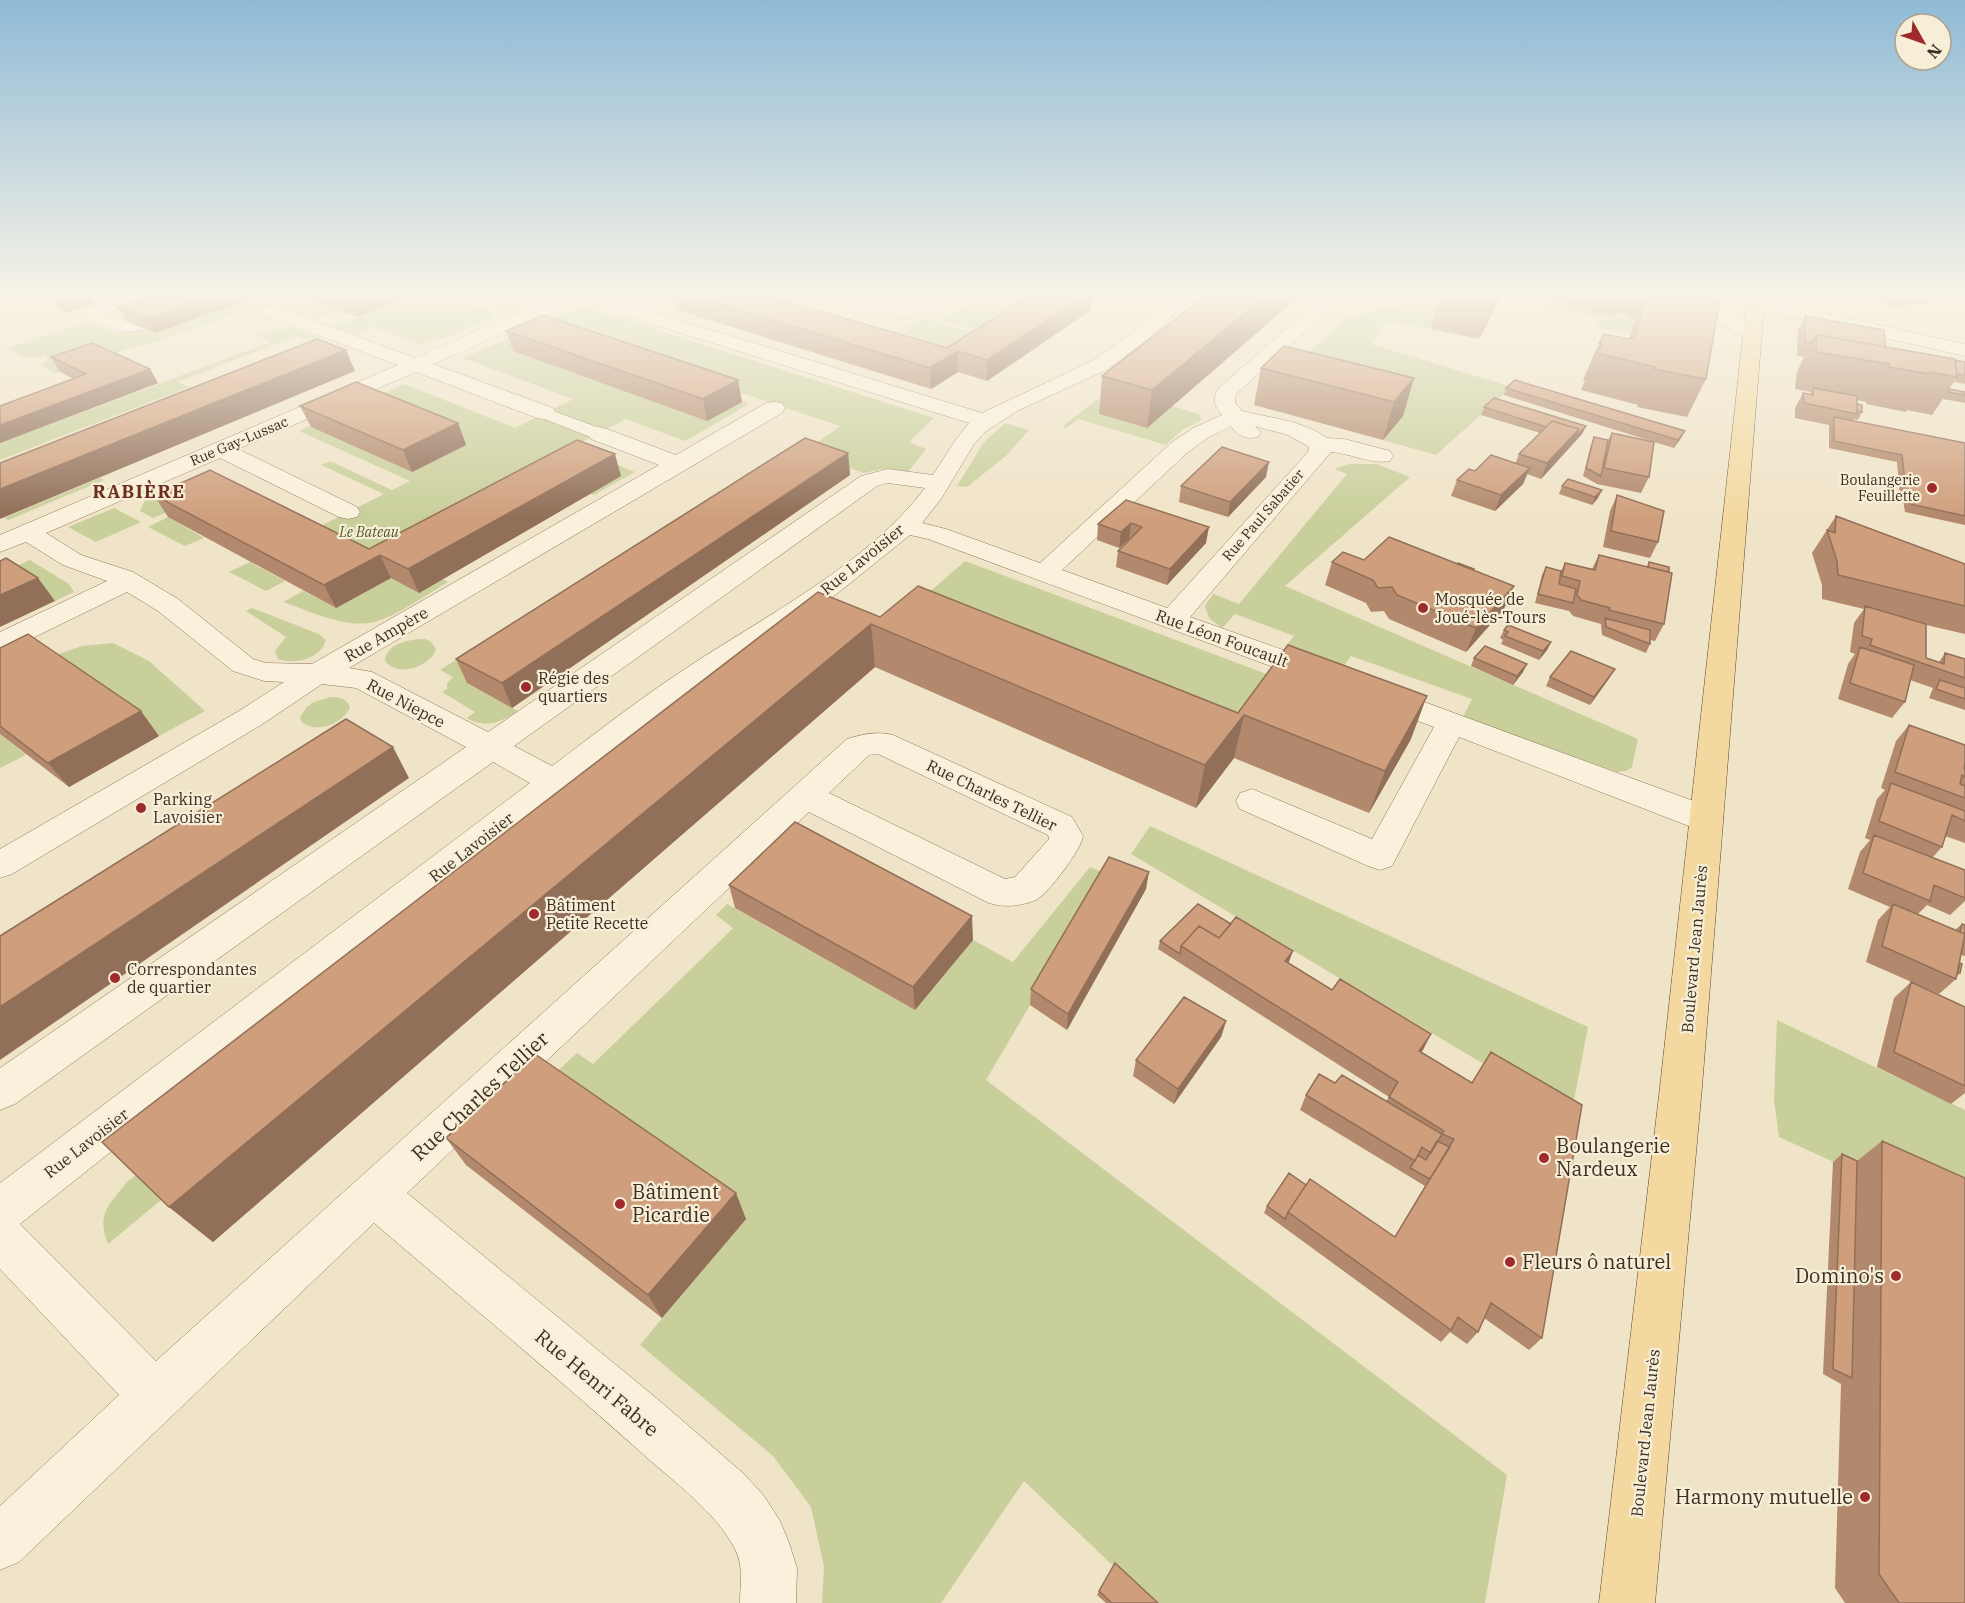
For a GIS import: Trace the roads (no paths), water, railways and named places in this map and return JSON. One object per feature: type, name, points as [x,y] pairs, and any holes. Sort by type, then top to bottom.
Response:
[{"type":"main road","name":"Boulevard Jean Jaurès","points":[[1627,1603],[1753,368]]},
{"type":"street","name":"Rue Gay-Lussac","points":[[0,544],[408,368]]},
{"type":"street","points":[[423,368],[678,464]]},
{"type":"street","points":[[812,368],[984,421]]},
{"type":"street","name":"Rue Lavoisier","points":[[0,1210],[665,696],[711,663],[818,595],[882,546],[905,526],[940,483],[970,434],[984,421],[1015,404],[1096,368]]},
{"type":"street","name":"Rue Paul Sabatier","points":[[1172,620],[1305,468],[1306,459],[1299,449],[1242,428],[1236,417],[1225,406],[1224,398],[1227,391],[1253,368]]},
{"type":"street","name":"Rue Ampère","points":[[0,865],[250,718],[317,674],[774,408]]},
{"type":"street","points":[[1044,573],[1187,441],[1236,417],[1248,418],[1304,434],[1321,445],[1344,446],[1382,456]]},
{"type":"street","points":[[1305,468],[1318,454],[1321,445]]},
{"type":"street","points":[[220,449],[348,512]]},
{"type":"street","points":[[0,1091],[869,481],[888,477],[940,483]]},
{"type":"street","name":"Rue Léon Foucault","points":[[905,526],[937,534],[1452,722],[1706,819]]},
{"type":"street","name":"Rue Niepce","points":[[27,532],[72,560],[128,581],[168,605],[243,665],[264,672],[362,679],[555,782]]},
{"type":"street","points":[[0,643],[128,581]]},
{"type":"street","points":[[1252,801],[1380,857],[1452,722]]},
{"type":"street","name":"Rue Charles Tellier","points":[[0,1543],[154,1396],[858,747],[882,743],[1060,826],[1067,838],[1065,844],[1034,883],[1026,889],[1002,893],[806,796]]},
{"type":"street","name":"Rue Henri Fabre","points":[[374,1194],[643,1420],[725,1493],[745,1515],[761,1540],[769,1568],[768,1603]]},
{"type":"street","points":[[0,1236],[154,1396]]},
{"type":"place","name":"Boulangerie Feuillette","points":[[1932,488]]},
{"type":"place","name":"Mosquée de Joué-lès-Tours","points":[[1423,608]]},
{"type":"place","name":"Régie des quartiers","points":[[526,687]]},
{"type":"place","name":"Parking Lavoisier","points":[[141,808]]},
{"type":"place","name":"Bâtiment Petite Recette","points":[[534,914]]},
{"type":"place","name":"Correspondantes de quartier","points":[[115,978]]},
{"type":"place","name":"Boulangerie Nardeux","points":[[1544,1158]]},
{"type":"place","name":"Bâtiment Picardie","points":[[620,1204]]},
{"type":"place","name":"Fleurs ô naturel","points":[[1510,1262]]},
{"type":"place","name":"Domino's","points":[[1896,1276]]},
{"type":"place","name":"Harmony mutuelle","points":[[1865,1497]]},
{"type":"district","name":"RABIÈRE","points":[[139,492]]},
{"type":"park label","name":"Le Bateau","points":[[369,532]]}]
